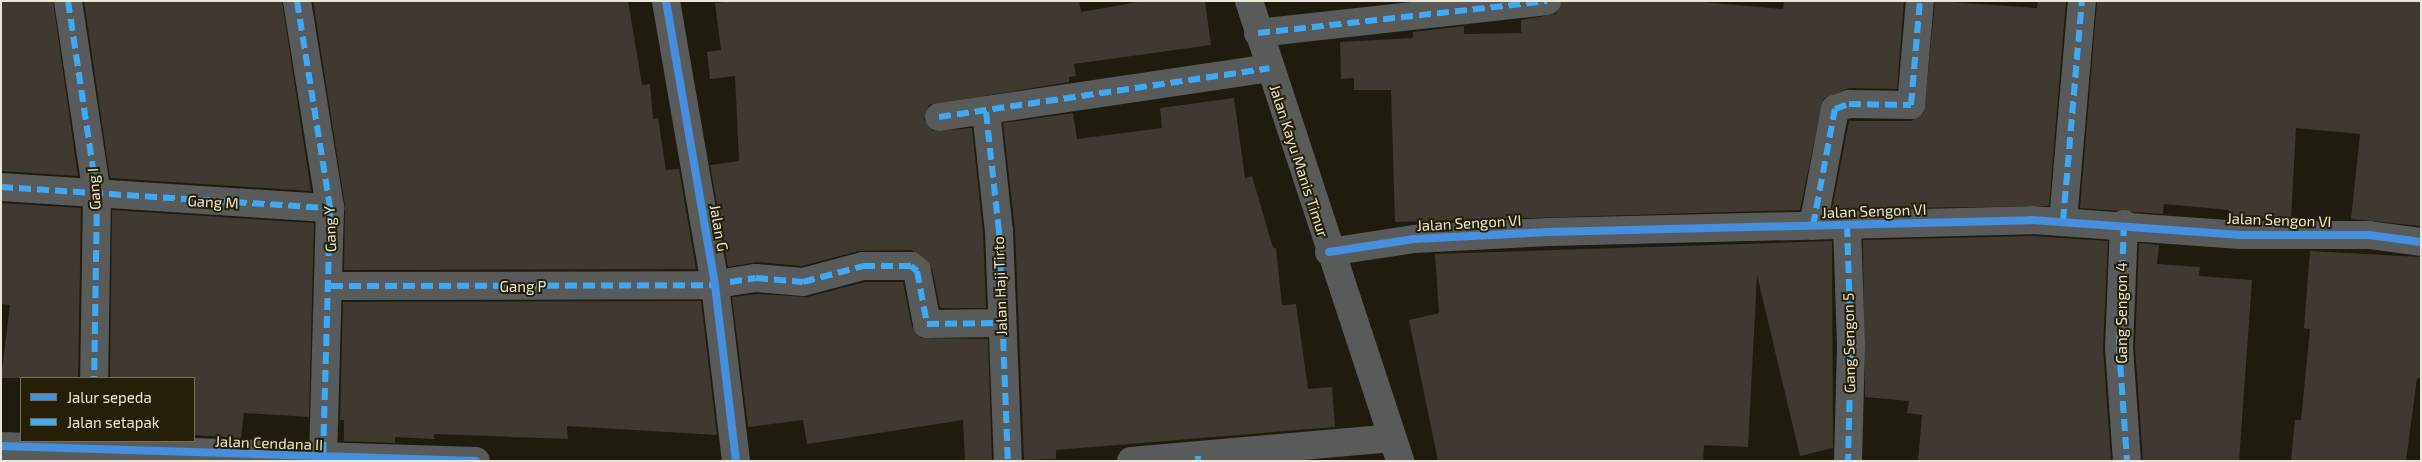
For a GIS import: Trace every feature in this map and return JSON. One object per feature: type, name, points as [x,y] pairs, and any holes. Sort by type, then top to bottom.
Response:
[{"type":"street","name":"Gang I","points":[[68,1],[96,196],[94,377]]},
{"type":"street","name":"Gang Y","points":[[297,1],[330,208],[331,286],[323,459]]},
{"type":"street","name":"Jalan G","points":[[666,1],[723,283],[736,461]]},
{"type":"street","name":"Jalan Kayu Manis Timur","points":[[1249,1],[1329,252],[1396,449]]},
{"type":"street","points":[[1258,33],[1547,1]]},
{"type":"street","points":[[1813,226],[1835,109],[1849,104],[1911,105],[1920,1]]},
{"type":"street","points":[[2063,221],[2082,1]]},
{"type":"street","points":[[939,117],[986,112],[1269,68]]},
{"type":"street","name":"Jalan Haji Tirto","points":[[986,112],[999,231],[1008,461]]},
{"type":"street","name":"Gang M","points":[[1,187],[96,196],[330,208]]},
{"type":"street","name":"Jalan Sengon VI","points":[[1329,252],[1392,243],[1549,232],[2063,221],[2124,224],[2240,235],[2369,235],[2421,242]]},
{"type":"street","name":"Gang Sengon 4","points":[[2124,224],[2119,347],[2127,461]]},
{"type":"street","name":"Gang Sengon 5","points":[[1847,225],[1851,356],[1848,461]]},
{"type":"street","name":"Gang P","points":[[331,286],[723,283],[756,278],[803,282],[862,266],[911,266],[917,271],[927,324],[1002,323]]},
{"type":"street","name":"Jalan Cendana II","points":[[1,446],[92,445],[256,459],[476,461]]},
{"type":"street","points":[[1131,461],[1396,449]]},
{"type":"building","points":[[1,1],[53,1],[78,176],[1,171]]},
{"type":"building","points":[[84,1],[282,1],[311,191],[110,178]]},
{"type":"building","points":[[313,1],[628,1],[642,85],[650,84],[653,119],[658,118],[666,170],[679,169],[696,269],[344,270],[345,206]]},
{"type":"building","points":[[735,1],[1079,1],[1081,12],[1144,1],[1205,1],[1211,45],[1074,64],[1076,76],[1069,77],[1069,82],[929,105],[924,120],[933,131],[972,128],[983,232],[986,308],[940,308],[932,268],[912,250],[859,251],[802,266],[757,262],[728,267],[710,165],[739,161],[735,76],[710,79],[707,52],[721,50],[715,3]]},
{"type":"building","points":[[1562,1],[1690,1],[1783,9],[1784,1],[1904,1],[1897,89],[1849,88],[1823,99],[1800,210],[1395,222],[1391,90],[1354,90],[1354,78],[1341,79],[1340,42],[1413,38],[1413,32],[1464,26],[1464,34],[1521,33],[1521,20],[1556,14]]},
{"type":"building","points":[[1935,1],[2037,8],[2038,1],[2066,1],[2049,206],[1832,209],[1849,121],[1911,121],[1924,113]]},
{"type":"building","points":[[2097,1],[2421,1],[2421,226],[2351,219],[2360,134],[2296,128],[2291,219],[2229,217],[2229,210],[2164,204],[2163,214],[2080,208]]},
{"type":"building","points":[[1234,98],[1245,178],[1252,176],[1273,248],[1276,248],[1282,305],[1296,304],[1308,389],[1332,387],[1335,427],[1056,450],[1056,459],[1024,460],[1015,230],[1003,123],[1073,113],[1077,139],[1162,128],[1160,108]]},
{"type":"building","points":[[1,203],[81,208],[78,377],[1,378],[10,305],[1,304]]},
{"type":"building","points":[[112,210],[314,223],[309,417],[244,413],[241,438],[195,435],[195,377],[110,377]]},
{"type":"building","points":[[2031,236],[2108,241],[2103,348],[2111,460],[1918,461],[1922,415],[1907,413],[1909,401],[1865,397],[1863,240]]},
{"type":"building","points":[[1832,241],[1833,448],[1800,456],[1757,275],[1748,447],[1704,445],[1703,461],[1438,461],[1409,320],[1439,313],[1435,254]]},
{"type":"building","points":[[2139,243],[2159,245],[2157,264],[2200,267],[2199,276],[2252,280],[2239,461],[2143,461],[2135,347]]},
{"type":"building","points":[[2310,251],[2421,257],[2421,378],[2417,378],[2406,461],[2291,461],[2295,420],[2301,420],[2310,329],[2304,328]]},
{"type":"building","points":[[865,282],[903,282],[912,327],[921,338],[988,339],[992,461],[965,461],[963,420],[807,444],[803,420],[748,427],[732,297],[757,294],[807,297]]},
{"type":"building","points":[[701,301],[717,435],[567,426],[568,439],[434,434],[434,439],[395,437],[395,443],[344,441],[344,420],[340,420],[343,302]]},
{"type":"marked path","points":[[68,1],[97,196],[94,377]]},
{"type":"marked path","points":[[297,1],[330,208],[323,459]]},
{"type":"marked path","points":[[1258,33],[1547,1]]},
{"type":"marked path","points":[[1813,226],[1835,109],[1849,104],[1911,105],[1920,1]]},
{"type":"marked path","points":[[2063,221],[2082,1]]},
{"type":"marked path","points":[[939,117],[1269,68]]},
{"type":"marked path","points":[[986,112],[999,231],[1008,461]]},
{"type":"marked path","points":[[1,187],[330,208]]},
{"type":"marked path","points":[[2124,224],[2119,347],[2127,461]]},
{"type":"marked path","points":[[1847,225],[1851,346],[1848,461]]},
{"type":"marked path","points":[[730,282],[756,278],[803,282],[863,266],[911,266],[917,271],[927,324],[1002,323]]},
{"type":"marked path","points":[[331,286],[715,285]]},
{"type":"marked path","points":[[1198,456],[1198,461]]},
{"type":"cycle path","points":[[666,1],[715,285],[736,461]]},
{"type":"cycle path","points":[[1329,252],[1414,239],[1549,232],[2031,220],[2240,235],[2369,235],[2421,242]]},
{"type":"cycle path","points":[[1,446],[476,461]]}]
